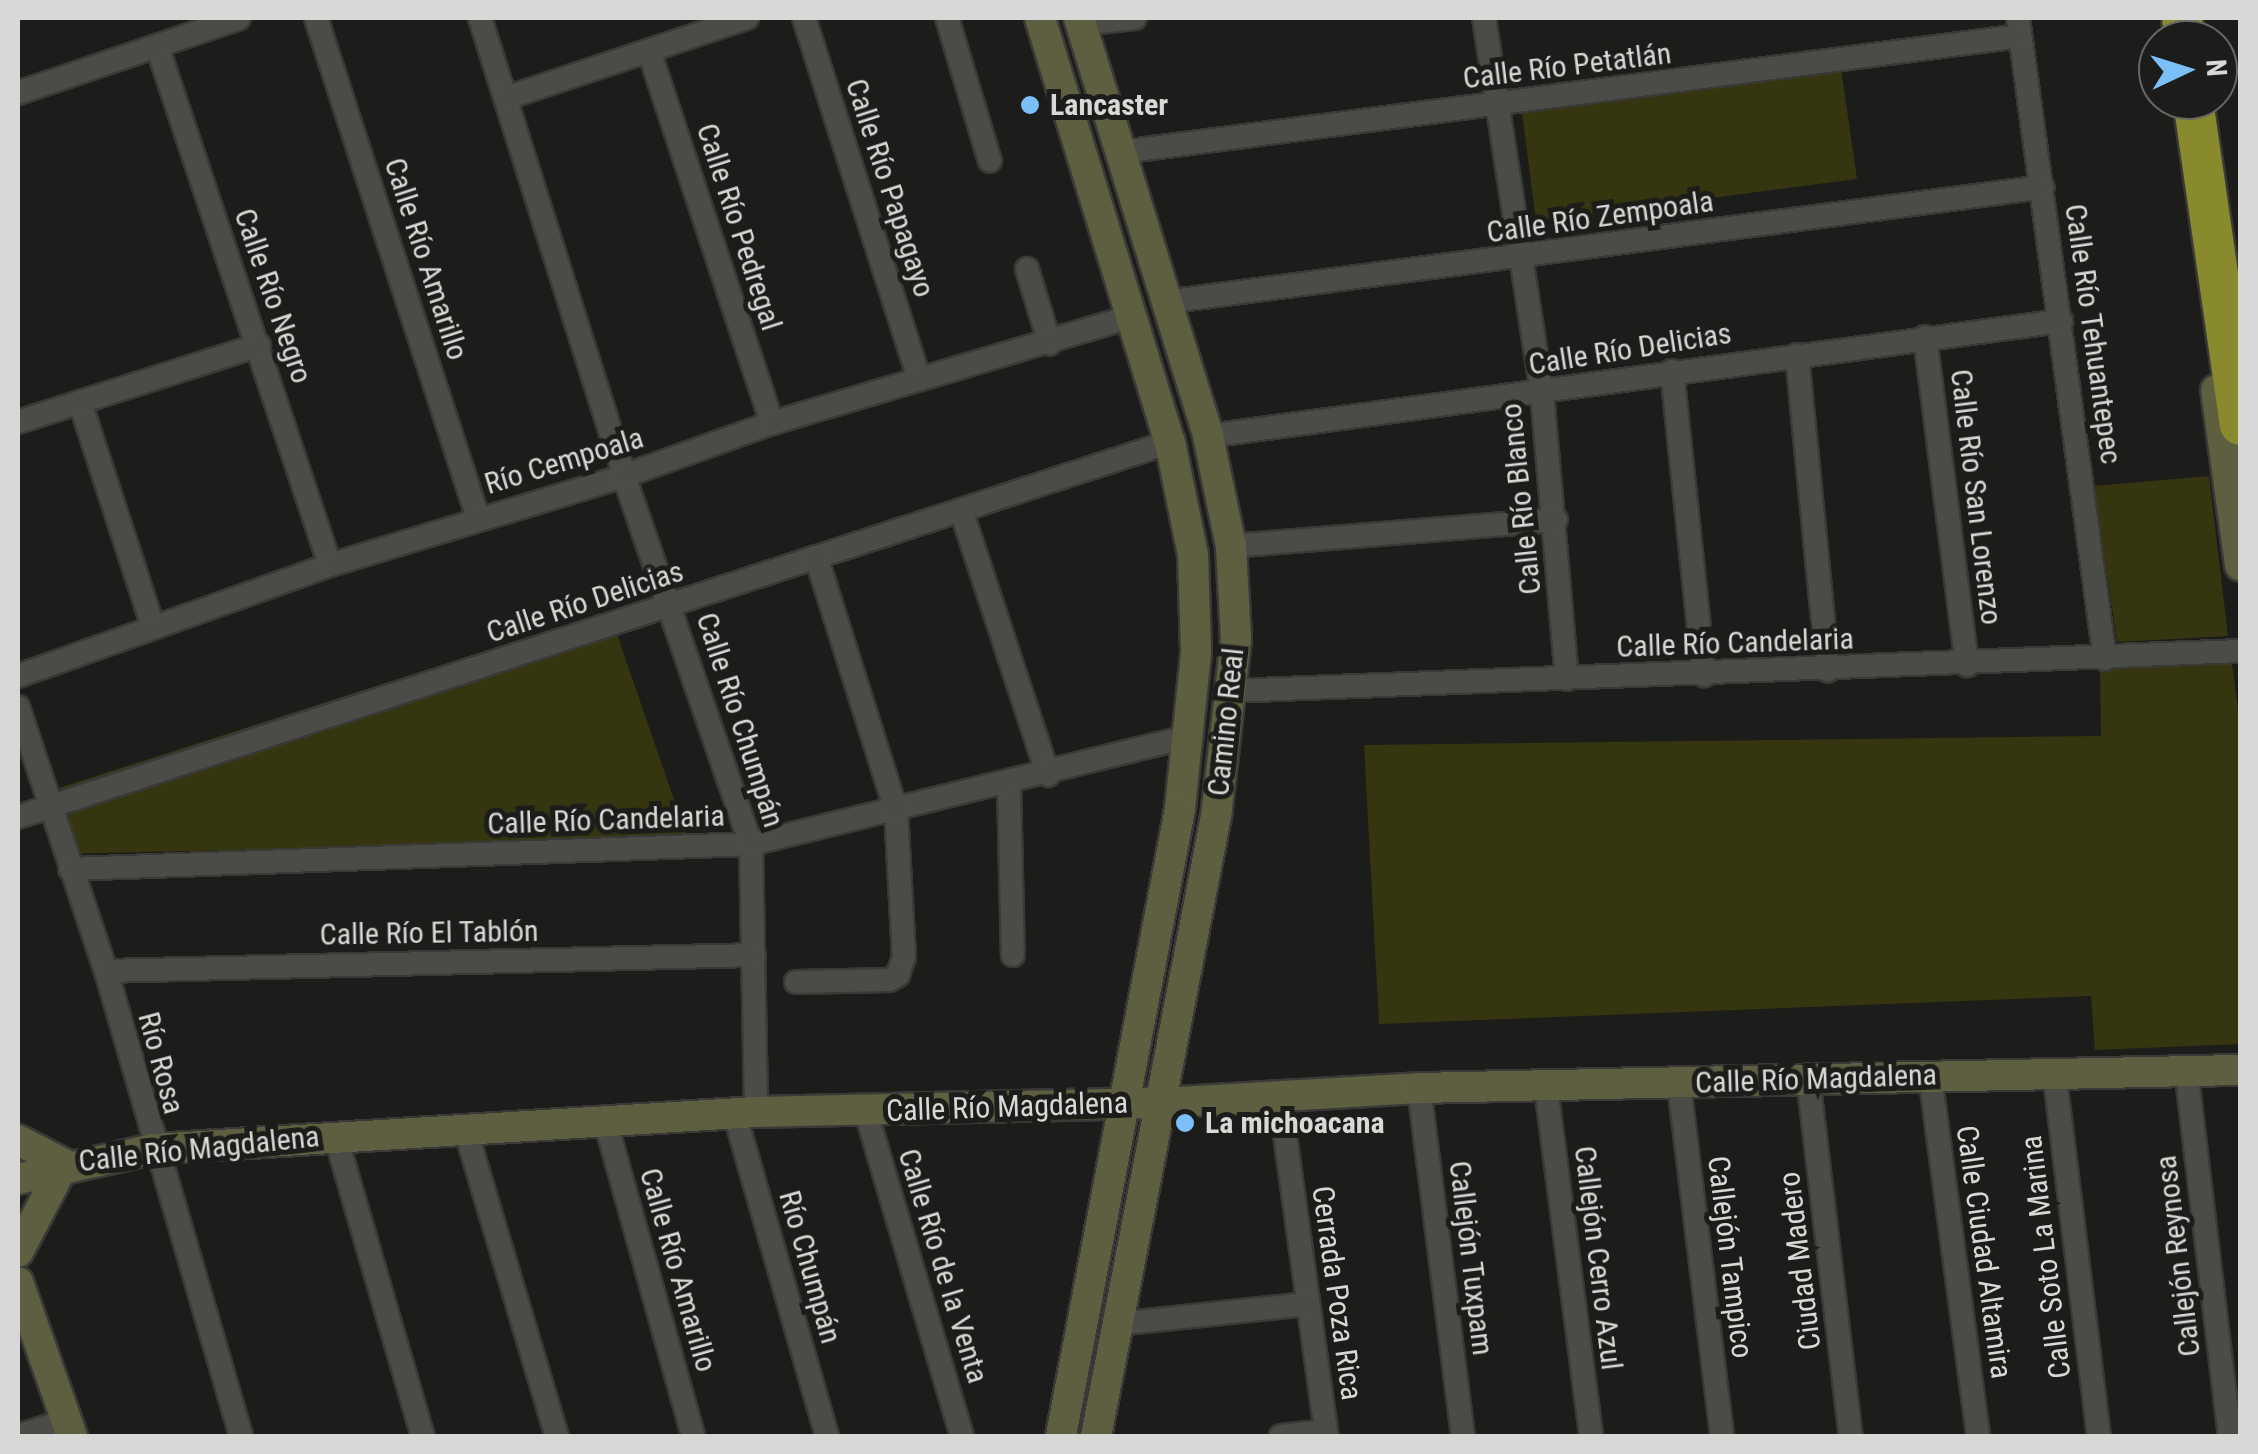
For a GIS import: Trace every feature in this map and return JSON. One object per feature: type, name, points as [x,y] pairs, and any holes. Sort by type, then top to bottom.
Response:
[{"type":"highway","points":[[2196,120],[2240,425]]},
{"type":"street","points":[[18,93],[239,18]]},
{"type":"street","name":"Calle Río Amarillo","points":[[316,18],[478,518]]},
{"type":"street","name":"Calle Río Chumpán","points":[[480,18],[624,476],[752,844],[754,955],[746,1113]]},
{"type":"street","points":[[506,98],[746,18]]},
{"type":"street","name":"Calle Río Papagayo","points":[[804,18],[920,378]]},
{"type":"street","points":[[947,18],[990,161]]},
{"type":"street","name":"Camino Real","points":[[1040,18],[1170,442],[1192,555],[1192,736],[1062,1436]]},
{"type":"street","points":[[1080,21],[1134,18]]},
{"type":"street","name":"Calle Río Blanco","points":[[1484,18],[1542,394],[1567,679]]},
{"type":"street","name":"Camino Real","points":[[1080,21],[1208,436],[1231,546],[1231,691],[1216,816],[1096,1436]]},
{"type":"street","name":"Calle Río Petatlán","points":[[1121,152],[1496,106],[2019,27]]},
{"type":"street","name":"Calle Río Tehuantepec","points":[[2019,27],[2105,659]]},
{"type":"street","name":"Calle Río Negro","points":[[157,46],[330,565]]},
{"type":"street","name":"Calle Río Pedregal","points":[[649,50],[772,423]]},
{"type":"street","points":[[2177,120],[2240,565]]},
{"type":"street","points":[[1076,136],[1111,123]]},
{"type":"street","name":"Calle Río Zempoala","points":[[1165,302],[2043,187]]},
{"type":"street","points":[[1104,229],[1142,218]]},
{"type":"street","points":[[1027,268],[1050,344]]},
{"type":"street","name":"Río Cempoala","points":[[18,676],[330,565],[624,476],[772,423],[1132,317]]},
{"type":"street","name":"Calle Río Delicias","points":[[1208,436],[1542,394],[1672,372],[2061,321]]},
{"type":"street","name":"Calle Río San Lorenzo","points":[[1925,337],[1968,665]]},
{"type":"street","points":[[18,422],[258,344]]},
{"type":"street","points":[[1797,355],[1828,670]]},
{"type":"street","points":[[1672,372],[1704,675]]},
{"type":"street","points":[[80,402],[153,627]]},
{"type":"street","name":"Calle Río Delicias","points":[[18,818],[1170,442]]},
{"type":"street","points":[[961,510],[1048,775]]},
{"type":"street","points":[[1231,546],[1556,520]]},
{"type":"street","points":[[796,982],[879,982],[898,976],[904,957],[896,810],[816,558]]},
{"type":"street","name":"Calle Río Candelaria","points":[[1231,691],[2240,652]]},
{"type":"street","name":"Río Rosa","points":[[18,707],[106,972],[153,1149],[240,1436]]},
{"type":"street","name":"Calle Río Candelaria","points":[[70,869],[752,844],[1048,775],[1192,736]]},
{"type":"street","points":[[1008,784],[1013,954]]},
{"type":"street","points":[[1180,809],[1216,816]]},
{"type":"street","name":"Calle Río El Tablón","points":[[106,972],[754,955]]},
{"type":"street","name":"Callejón Reynosa","points":[[2186,1069],[2230,1436]]},
{"type":"street","name":"Calle Río Magdalena","points":[[18,1179],[64,1164],[153,1149],[335,1134],[746,1113],[1126,1101],[1161,1104],[1418,1088],[1679,1085],[2054,1070],[2240,1070]]},
{"type":"street","name":"Calle Soto La Marina","points":[[2054,1070],[2098,1436]]},
{"type":"street","name":"Calle Ciudad Altamira","points":[[1930,1075],[1978,1436]]},
{"type":"street","name":"Ciudad Madero","points":[[1808,1078],[1851,1436]]},
{"type":"street","name":"Callejón Tampico","points":[[1679,1085],[1722,1436]]},
{"type":"street","name":"Callejón Tuxpam","points":[[1418,1088],[1463,1436]]},
{"type":"street","name":"Callejón Cerro Azul","points":[[1546,1088],[1591,1436]]},
{"type":"street","name":"Cerrada Poza Rica","points":[[1280,1099],[1327,1434]]},
{"type":"street","name":"Calle Río de la Venta","points":[[866,1112],[962,1436]]},
{"type":"street","name":"Río Chumpán","points":[[746,1113],[827,1436]]},
{"type":"street","name":"Calle Río Amarillo","points":[[605,1120],[693,1436]]},
{"type":"street","points":[[465,1128],[557,1436]]},
{"type":"street","points":[[335,1134],[423,1436]]},
{"type":"street","points":[[18,1140],[64,1164],[18,1252]]},
{"type":"street","points":[[18,1282],[70,1428],[18,1436]]},
{"type":"street","points":[[1117,1324],[1306,1304]]},
{"type":"street","points":[[1282,1436],[1327,1434]]},
{"type":"shaded area","points":[[1839,54],[1857,179],[1536,221],[1520,97]]},
{"type":"shaded area","points":[[2209,476],[2228,636],[2117,642],[2094,486]]},
{"type":"shaded area","points":[[609,611],[688,840],[59,854],[40,794]]},
{"type":"shaded area","points":[[2232,663],[2240,726],[2240,1044],[2095,1050],[2091,996],[1379,1024],[1364,745],[2101,736],[2100,669]]},
{"type":"place","name":"Lancaster","points":[[1030,105]]},
{"type":"place","name":"La michoacana","points":[[1185,1123]]}]
